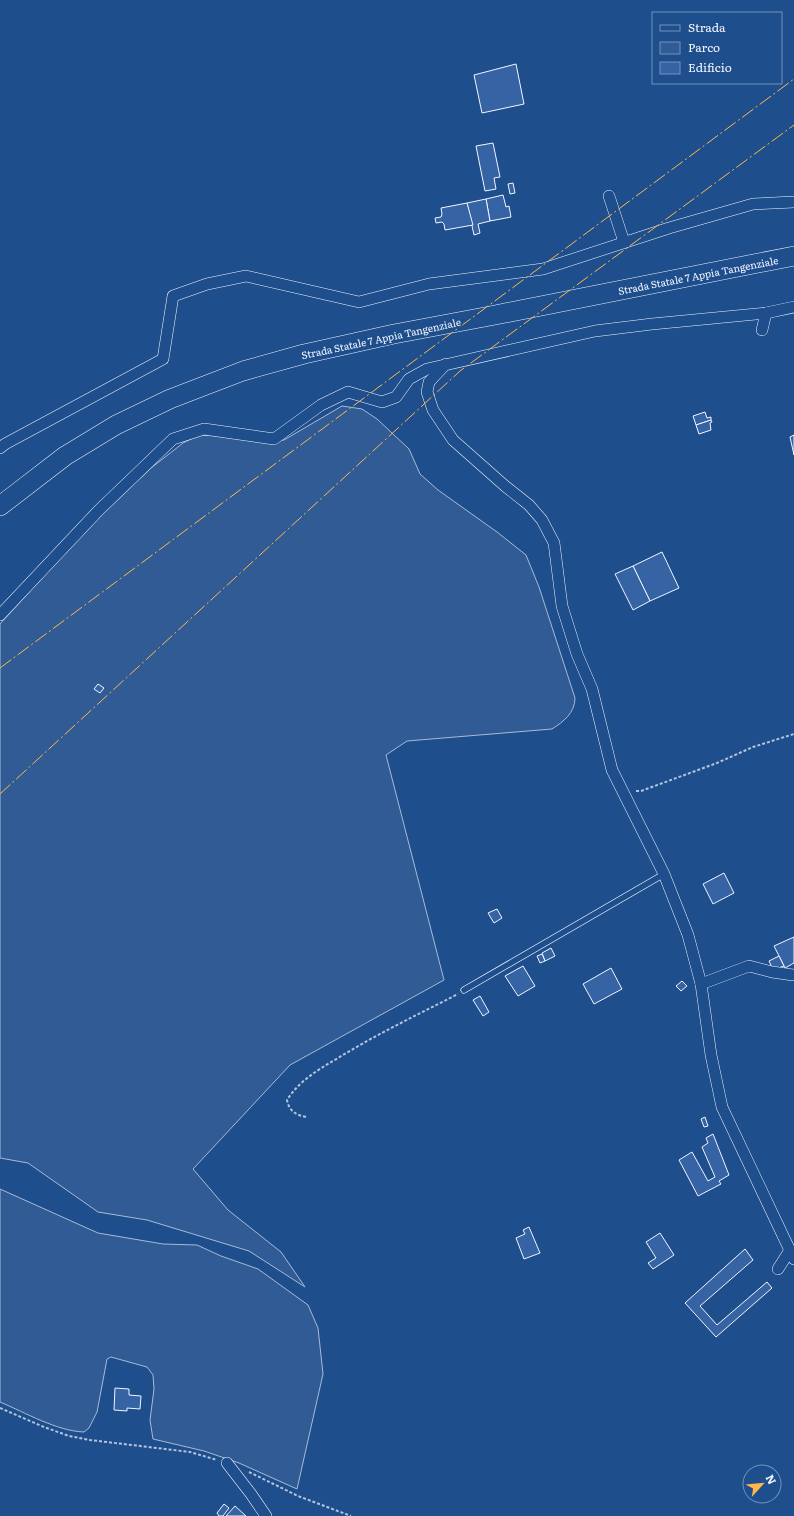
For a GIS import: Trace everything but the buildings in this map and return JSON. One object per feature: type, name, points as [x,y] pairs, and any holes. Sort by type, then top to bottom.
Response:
[{"type":"highway","name":"Strada Statale 7 Appia Tangenziale","points":[[0,506],[65,456],[116,425],[170,399],[243,371],[304,354],[394,334],[794,256]]},
{"type":"street","points":[[609,196],[624,242]]},
{"type":"street","points":[[0,448],[163,359],[173,296],[207,284],[246,276],[359,302],[429,284],[514,268],[543,269],[624,242],[752,204],[794,202]]},
{"type":"street","points":[[0,615],[99,510],[173,439],[204,429],[274,438],[321,405],[348,392],[382,402],[396,397],[409,379],[427,369],[446,364],[595,331],[652,324],[766,314],[794,307]]},
{"type":"street","points":[[762,330],[766,314]]},
{"type":"street","points":[[446,364],[429,382],[427,392],[433,410],[453,440],[529,505],[542,520],[554,543],[562,606],[577,654],[592,688],[612,770],[664,874],[675,889],[700,984],[711,1055],[722,1107],[792,1255],[778,1269]]},
{"type":"street","points":[[700,984],[749,966],[772,972],[793,975]]},
{"type":"street","points":[[228,1463],[266,1516]]},
{"type":"lane","points":[[464,990],[664,874]]},
{"type":"path","points":[[623,792],[641,791],[717,763],[753,747],[794,734]]},
{"type":"path","points":[[306,1117],[297,1115],[288,1108],[287,1100],[292,1092],[303,1081],[366,1040],[464,990]]},
{"type":"path","points":[[0,1408],[69,1436],[90,1440],[190,1452],[228,1463],[250,1472],[298,1496],[351,1516]]},
{"type":"green space","points":[[342,406],[362,409],[377,419],[409,449],[420,474],[438,490],[497,532],[526,555],[539,587],[575,698],[571,713],[552,729],[407,741],[386,755],[444,980],[290,1065],[193,1169],[228,1210],[281,1252],[305,1287],[249,1251],[147,1220],[98,1212],[28,1163],[0,1158],[0,624],[98,517],[151,468],[183,443],[199,435],[220,436],[265,442],[284,440]]},
{"type":"green space","points":[[0,1189],[98,1233],[163,1244],[197,1245],[221,1256],[258,1269],[308,1305],[318,1328],[323,1374],[297,1489],[239,1463],[204,1451],[153,1439],[150,1420],[154,1389],[153,1375],[147,1367],[111,1357],[107,1359],[97,1412],[89,1428],[84,1432],[52,1425],[0,1402]]},
{"type":"power","points":[[0,668],[794,79]]},
{"type":"power","points":[[0,794],[460,371],[794,125]]}]
